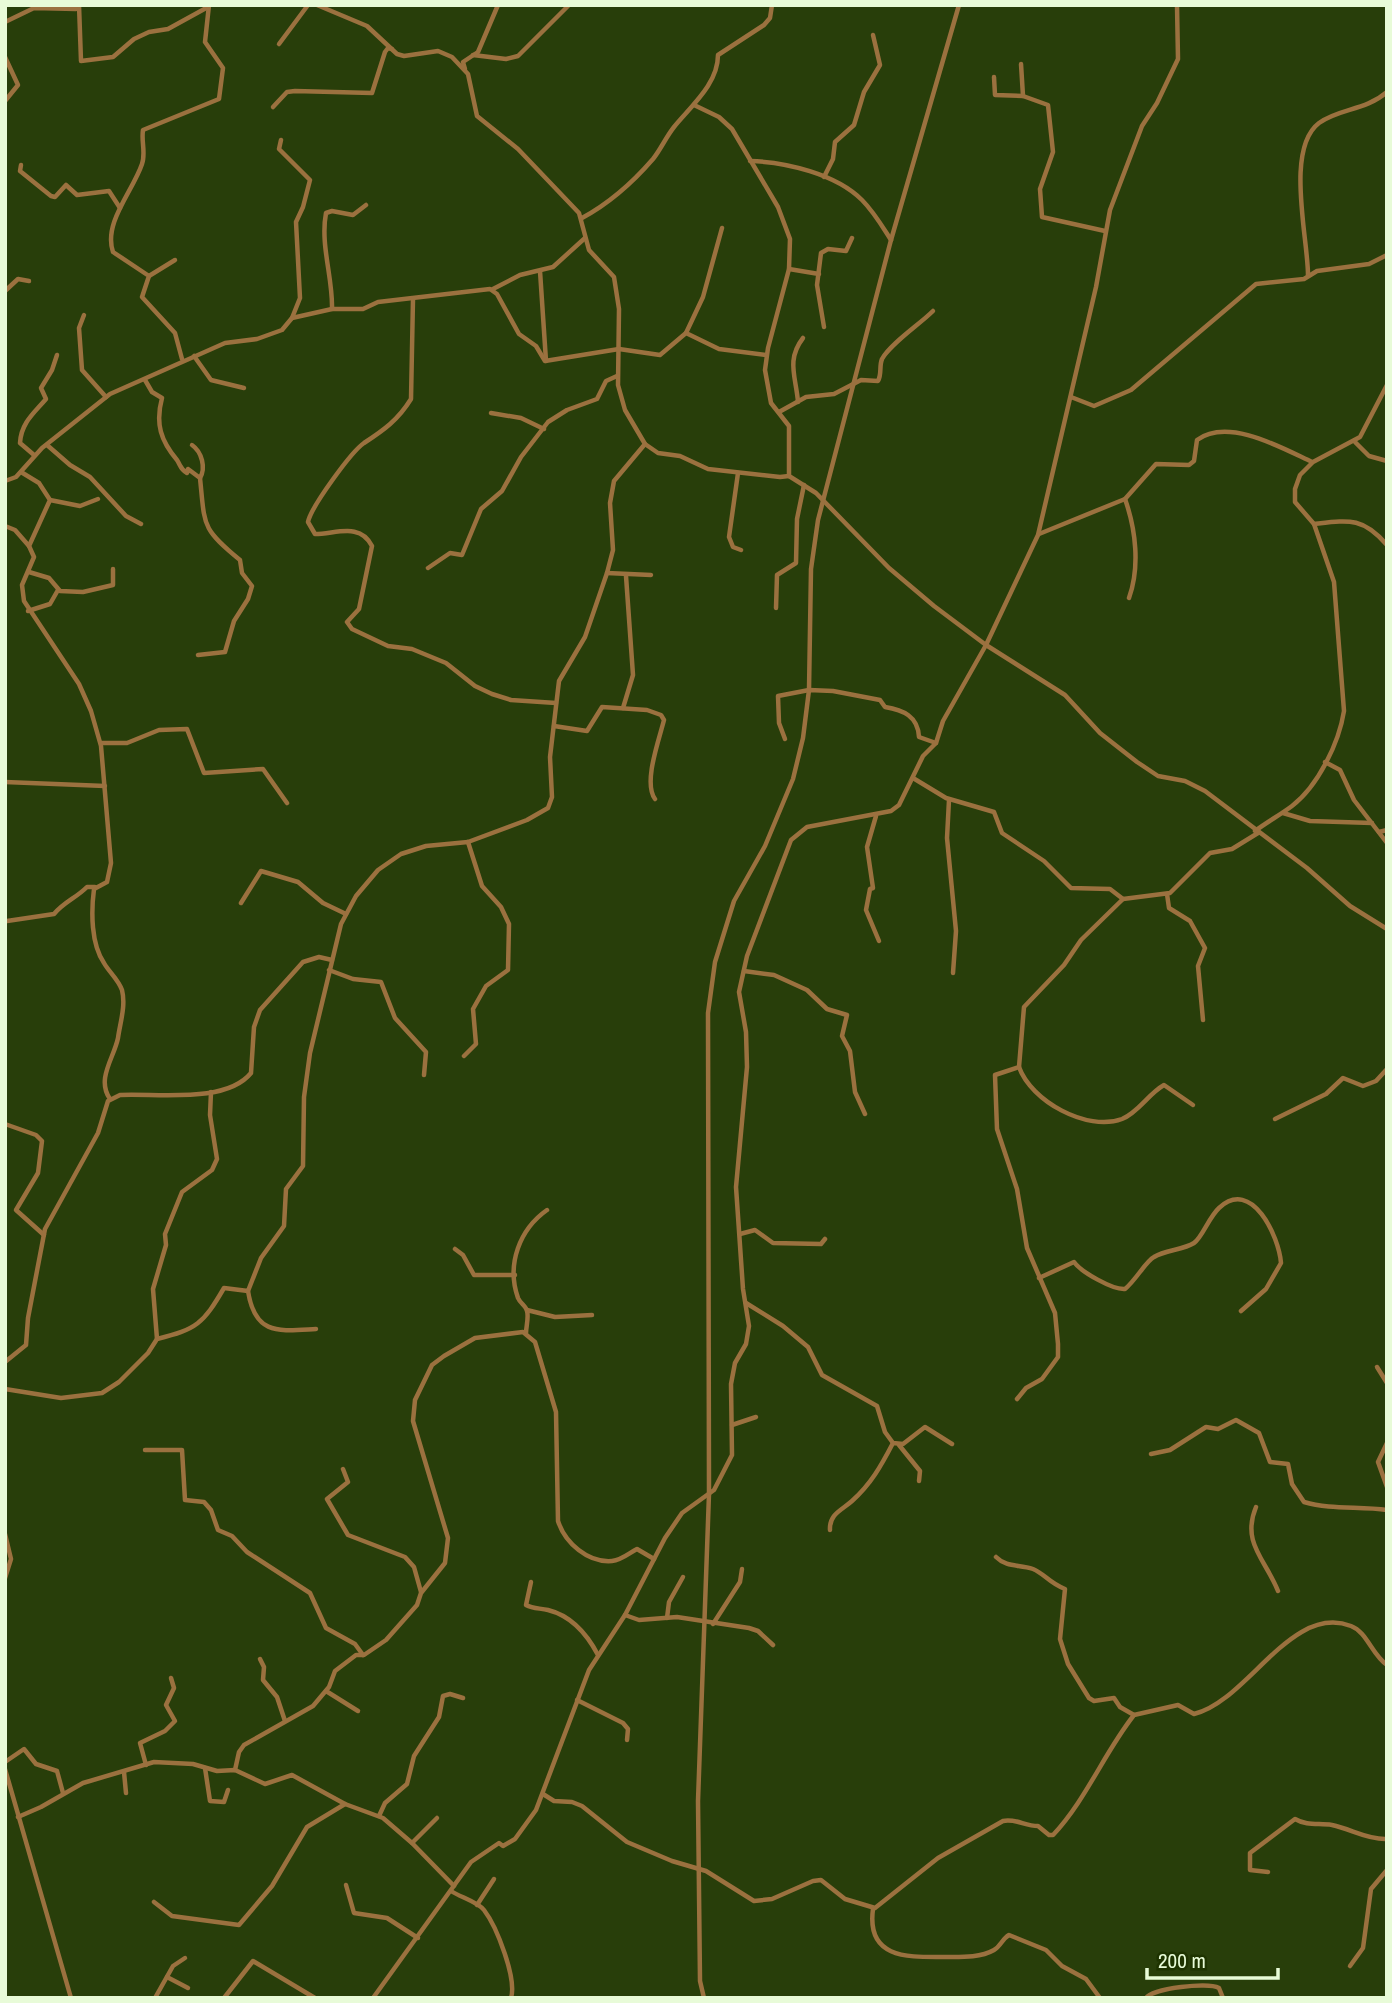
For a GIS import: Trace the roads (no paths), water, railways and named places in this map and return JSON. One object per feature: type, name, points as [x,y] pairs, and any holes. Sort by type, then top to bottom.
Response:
[{"type":"street","points":[[279,44],[308,5]]},
{"type":"street","points":[[317,5],[367,26],[392,50],[404,56],[442,52],[465,69]]},
{"type":"street","points":[[498,5],[493,22],[473,55],[463,62],[477,116],[518,149],[582,218],[591,253],[614,277],[619,309],[617,376],[625,410],[645,444],[658,453],[680,456],[708,469],[789,475],[822,499],[896,574],[985,645],[1065,695],[1101,733],[1145,768],[1158,776],[1185,781],[1205,791],[1307,869],[1350,906],[1387,929]]},
{"type":"street","points":[[473,55],[506,59],[518,56],[569,5]]},
{"type":"street","points":[[582,218],[617,193],[647,165],[711,80],[718,54],[764,25],[770,18],[772,5]]},
{"type":"street","points":[[704,1998],[700,1981],[697,1867],[709,1494],[708,1013],[715,962],[734,901],[765,846],[793,779],[803,738],[809,690],[811,569],[822,499],[891,240],[959,5]]},
{"type":"street","points":[[373,1998],[481,1853],[515,1839],[527,1825],[543,1794],[577,1700],[598,1655],[625,1615],[676,1520],[709,1494],[732,1455],[733,1370],[749,1332],[736,1187],[747,1068],[746,1032],[739,1002],[744,971],[794,836],[807,827],[876,816],[896,808],[923,756],[936,743],[943,722],[985,645],[1038,535],[1098,279],[1105,231],[1142,126],[1157,103],[1178,59],[1177,5]]},
{"type":"street","points":[[5,23],[34,8],[77,7],[77,32],[83,49],[80,61],[113,57],[134,39],[149,32],[168,29],[209,6]]},
{"type":"street","points":[[149,276],[111,250],[113,225],[143,163],[143,130],[219,99],[223,68],[205,42],[209,6]]},
{"type":"street","points":[[824,177],[833,159],[835,142],[854,125],[864,92],[880,65],[873,35]]},
{"type":"street","points":[[273,107],[287,92],[372,93],[386,51],[388,48],[392,50]]},
{"type":"street","points":[[5,57],[18,85],[5,101]]},
{"type":"street","points":[[1021,64],[1023,96]]},
{"type":"street","points":[[994,77],[995,95],[1023,96],[1048,105],[1053,152],[1040,189],[1042,217],[1105,231]]},
{"type":"street","points":[[1308,276],[1302,211],[1304,148],[1317,125],[1329,118],[1373,104],[1387,92]]},
{"type":"street","points":[[694,105],[725,121],[788,230],[789,269],[766,355],[769,397],[790,432],[789,475]]},
{"type":"street","points":[[5,481],[21,472],[34,456],[106,397],[145,380],[182,359],[230,341],[277,333],[292,318],[302,283],[296,222],[310,180],[279,149],[281,140]]},
{"type":"street","points":[[750,161],[779,164],[824,177],[860,198],[891,240]]},
{"type":"street","points":[[21,165],[20,171],[51,196],[55,197],[67,185],[78,195],[109,191],[120,208]]},
{"type":"street","points":[[332,309],[333,284],[325,238],[326,214],[332,211],[353,215],[366,205]]},
{"type":"street","points":[[546,361],[619,349],[660,355],[686,333],[703,297],[722,228]]},
{"type":"street","points":[[292,318],[332,309],[363,309],[378,302],[493,289],[520,275],[540,271],[560,262],[586,238]]},
{"type":"street","points":[[824,327],[818,274],[822,250],[846,251],[852,238]]},
{"type":"street","points":[[1071,397],[1094,405],[1128,393],[1260,282],[1304,279],[1322,270],[1373,263],[1387,256]]},
{"type":"street","points":[[175,260],[149,276],[142,296],[175,333],[182,359]]},
{"type":"street","points":[[789,269],[818,274]]},
{"type":"street","points":[[540,271],[546,361]]},
{"type":"street","points":[[5,291],[18,279],[29,281]]},
{"type":"street","points":[[493,289],[516,331],[536,346],[546,361]]},
{"type":"street","points":[[413,299],[411,399],[377,438],[362,445],[320,496],[308,522],[315,534],[352,530],[361,532],[370,542],[372,550],[365,591],[359,609],[347,622],[352,629],[388,646],[412,649],[446,663],[475,686],[503,698],[556,703]]},
{"type":"street","points":[[779,412],[814,395],[834,394],[861,380],[878,381],[885,356],[896,342],[914,330],[933,311]]},
{"type":"street","points":[[84,315],[79,328],[82,370],[106,397]]},
{"type":"street","points":[[686,333],[719,349],[766,355]]},
{"type":"street","points":[[798,402],[791,369],[797,346],[803,338]]},
{"type":"street","points":[[34,456],[20,443],[21,435],[27,419],[46,399],[41,388],[57,355]]},
{"type":"street","points":[[194,356],[211,380],[244,388]]},
{"type":"street","points":[[428,568],[450,553],[462,555],[481,509],[502,491],[521,457],[544,429],[567,410],[597,399],[606,381],[617,376]]},
{"type":"street","points":[[145,380],[152,392],[162,398],[159,422],[164,445],[180,468],[187,473],[188,469],[200,478]]},
{"type":"street","points":[[1193,1105],[1167,1084],[1160,1087],[1132,1114],[1121,1119],[1082,1121],[1035,1092],[1019,1067],[1024,1007],[1064,965],[1081,940],[1124,899],[1167,894],[1176,890],[1207,855],[1232,849],[1294,805],[1325,762],[1340,730],[1345,704],[1337,650],[1334,582],[1314,524],[1298,508],[1295,496],[1300,475],[1313,462],[1354,442],[1369,425],[1387,385]]},
{"type":"street","points":[[491,414],[520,418],[544,429]]},
{"type":"street","points":[[1038,535],[1125,499],[1156,464],[1187,466],[1192,463],[1197,440],[1202,437],[1236,432],[1313,462]]},
{"type":"street","points":[[1354,442],[1369,456],[1387,461]]},
{"type":"street","points":[[316,1329],[282,1331],[266,1328],[251,1309],[248,1291],[261,1258],[284,1226],[286,1189],[303,1166],[305,1084],[341,923],[371,877],[401,854],[426,846],[468,842],[527,820],[548,808],[552,792],[550,757],[561,676],[585,637],[607,573],[613,550],[612,486],[619,472],[645,444]]},
{"type":"street","points":[[47,445],[69,466],[93,479],[126,516],[141,524]]},
{"type":"street","points":[[192,445],[198,449],[203,467],[200,500],[207,527],[219,544],[240,560],[242,573],[252,588],[234,621],[225,652],[198,655]]},
{"type":"street","points":[[21,472],[39,483],[50,500],[80,506],[98,499]]},
{"type":"street","points":[[738,473],[729,537],[733,547],[740,551]]},
{"type":"street","points":[[776,608],[777,575],[796,563],[797,519],[804,485]]},
{"type":"street","points":[[1125,499],[1135,552],[1134,578],[1129,598]]},
{"type":"street","points":[[29,546],[50,500]]},
{"type":"street","points":[[1314,524],[1366,524],[1387,545]]},
{"type":"street","points":[[5,526],[15,530],[34,556],[22,585],[28,611],[82,690],[101,743],[111,838],[111,875],[107,882],[87,887],[78,896],[64,901],[54,914],[7,921]]},
{"type":"street","points":[[29,572],[49,578],[58,590],[83,592],[112,586],[113,569]]},
{"type":"street","points":[[607,573],[626,576],[651,575]]},
{"type":"street","points":[[623,708],[633,675],[626,576]]},
{"type":"street","points":[[28,611],[50,604],[58,590]]},
{"type":"street","points":[[785,739],[779,723],[778,696],[809,690],[880,700],[884,707],[906,712],[918,727],[919,737],[936,743]]},
{"type":"street","points":[[554,726],[587,731],[600,708],[647,710],[663,717],[657,757],[650,767],[651,793],[656,799]]},
{"type":"street","points":[[101,743],[127,743],[159,730],[187,729],[204,773],[263,769],[287,803]]},
{"type":"street","points":[[1325,762],[1340,770],[1354,800],[1387,843]]},
{"type":"street","points":[[913,778],[949,800],[994,811],[1002,833],[1045,861],[1071,888],[1110,889],[1124,899]]},
{"type":"street","points":[[5,782],[105,786]]},
{"type":"street","points":[[949,800],[947,838],[956,928],[953,973]]},
{"type":"street","points":[[1282,812],[1310,821],[1372,823]]},
{"type":"street","points":[[876,816],[867,847],[873,888],[870,889],[866,910],[879,941]]},
{"type":"street","points":[[1379,832],[1387,830]]},
{"type":"street","points":[[464,1056],[476,1044],[473,1009],[486,986],[508,970],[510,933],[506,915],[482,886],[468,842]]},
{"type":"street","points":[[241,903],[261,871],[288,877],[323,903],[346,914]]},
{"type":"street","points":[[5,1362],[26,1345],[28,1318],[44,1234],[94,1140],[110,1099],[105,1088],[107,1065],[117,1041],[123,996],[118,981],[96,948],[95,887]]},
{"type":"street","points":[[1167,894],[1169,908],[1190,921],[1205,948],[1198,966],[1203,1020]]},
{"type":"street","points":[[110,1099],[120,1095],[211,1092],[238,1086],[251,1073],[256,1018],[273,994],[303,962],[319,957],[331,960]]},
{"type":"street","points":[[329,970],[354,979],[381,982],[395,1018],[426,1052],[424,1075]]},
{"type":"street","points":[[744,971],[774,975],[807,990],[827,1009],[846,1015],[848,1019],[842,1036],[850,1055],[855,1092],[865,1114]]},
{"type":"street","points":[[1017,1399],[1026,1388],[1039,1382],[1058,1355],[1055,1313],[1024,1238],[1012,1167],[996,1129],[995,1075],[1019,1067]]},
{"type":"street","points":[[1275,1119],[1326,1094],[1343,1078],[1363,1086],[1376,1081],[1387,1069]]},
{"type":"street","points":[[5,1389],[61,1398],[102,1393],[119,1382],[148,1353],[156,1339],[153,1289],[166,1245],[165,1234],[182,1192],[212,1170],[217,1159],[209,1115],[211,1092]]},
{"type":"street","points":[[5,1124],[36,1135],[41,1141],[38,1173],[16,1210],[44,1234]]},
{"type":"street","points":[[1039,1278],[1074,1262],[1079,1269],[1100,1279],[1110,1288],[1125,1289],[1139,1277],[1153,1257],[1195,1242],[1218,1208],[1238,1201],[1255,1205],[1261,1211],[1274,1234],[1281,1263],[1266,1289],[1241,1311]]},
{"type":"street","points":[[547,1210],[528,1226],[517,1252],[515,1275],[518,1297],[527,1310],[526,1333],[535,1342],[556,1412],[557,1512],[565,1537],[578,1549],[600,1560],[612,1561],[637,1549],[654,1559]]},
{"type":"street","points":[[740,1234],[755,1230],[769,1241],[788,1245],[821,1244],[825,1239]]},
{"type":"street","points":[[455,1249],[463,1255],[474,1275],[515,1275]]},
{"type":"street","points":[[156,1339],[194,1329],[212,1309],[225,1287],[248,1291]]},
{"type":"street","points":[[745,1303],[783,1326],[808,1347],[822,1375],[877,1406],[885,1432],[920,1471],[919,1481]]},
{"type":"street","points":[[527,1310],[555,1317],[592,1315]]},
{"type":"street","points":[[235,1770],[244,1745],[278,1729],[285,1721],[313,1706],[326,1691],[335,1671],[356,1655],[364,1655],[386,1640],[417,1605],[421,1593],[445,1563],[447,1538],[413,1421],[415,1400],[432,1365],[475,1338],[526,1333]]},
{"type":"street","points":[[1377,1367],[1387,1383]]},
{"type":"street","points":[[732,1425],[756,1418]]},
{"type":"street","points":[[1151,1454],[1170,1450],[1206,1427],[1219,1429],[1236,1420],[1259,1433],[1270,1462],[1287,1464],[1292,1484],[1304,1502],[1339,1508],[1357,1506],[1387,1510]]},
{"type":"street","points":[[899,1445],[925,1427],[951,1444]]},
{"type":"street","points":[[830,1530],[835,1514],[879,1472],[893,1443]]},
{"type":"street","points":[[1387,1443],[1378,1462],[1387,1487]]},
{"type":"street","points":[[145,1450],[181,1450],[185,1500],[204,1502],[211,1510],[218,1530],[232,1536],[247,1552],[310,1593],[326,1628],[355,1644],[364,1655]]},
{"type":"street","points":[[343,1469],[348,1482],[327,1499],[330,1509],[348,1535],[405,1557],[414,1567],[421,1593]]},
{"type":"street","points":[[1256,1507],[1251,1520],[1252,1543],[1278,1591]]},
{"type":"street","points":[[5,1534],[11,1559],[5,1578]]},
{"type":"street","points":[[996,1557],[1004,1564],[1035,1570],[1051,1585],[1065,1589],[1059,1631],[1071,1670],[1089,1698],[1114,1698],[1120,1707],[1134,1715]]},
{"type":"street","points":[[713,1624],[740,1581],[742,1569]]},
{"type":"street","points":[[667,1618],[668,1605],[683,1577]]},
{"type":"street","points":[[531,1582],[526,1605],[560,1615],[573,1622],[582,1630],[598,1655]]},
{"type":"street","points":[[625,1615],[639,1620],[667,1618],[749,1628],[758,1631],[773,1645]]},
{"type":"street","points":[[873,1909],[946,1853],[1003,1822],[1013,1820],[1026,1826],[1038,1826],[1053,1835],[1084,1794],[1134,1715],[1178,1705],[1194,1714],[1203,1711],[1225,1699],[1298,1635],[1326,1622],[1357,1630],[1387,1665]]},
{"type":"street","points":[[260,1659],[264,1667],[263,1680],[277,1697],[285,1721]]},
{"type":"street","points":[[146,1765],[140,1743],[158,1736],[174,1721],[166,1704],[174,1688],[171,1678]]},
{"type":"street","points":[[326,1691],[358,1711]]},
{"type":"street","points":[[379,1816],[385,1803],[407,1784],[414,1756],[439,1717],[443,1696],[450,1694],[463,1698]]},
{"type":"street","points":[[577,1700],[623,1723],[627,1727],[627,1740]]},
{"type":"street","points":[[5,1762],[24,1749],[36,1764],[57,1771],[63,1793]]},
{"type":"street","points":[[18,1816],[41,1807],[83,1783],[146,1765],[175,1761],[225,1772],[235,1770],[265,1784],[285,1776],[298,1776],[345,1804],[379,1816],[412,1843],[452,1889],[484,1910],[505,1950],[514,1986],[511,1998]]},
{"type":"street","points":[[205,1768],[210,1801],[225,1802],[228,1790]]},
{"type":"street","points":[[5,1769],[71,1998]]},
{"type":"street","points":[[124,1773],[126,1793]]},
{"type":"street","points":[[543,1794],[554,1801],[572,1802],[582,1806],[638,1847],[672,1861],[697,1867],[754,1901],[772,1899],[821,1880],[845,1899],[873,1909]]},
{"type":"street","points":[[154,1902],[172,1916],[239,1925],[272,1886],[307,1827],[345,1804]]},
{"type":"street","points":[[412,1843],[437,1818]]},
{"type":"street","points":[[1268,1872],[1250,1870],[1250,1853],[1295,1819],[1303,1824],[1330,1825],[1373,1839],[1386,1840]]},
{"type":"street","points":[[1350,1966],[1363,1948],[1371,1889],[1387,1870]]},
{"type":"street","points":[[477,1905],[495,1879]]},
{"type":"street","points":[[346,1885],[354,1913],[387,1918],[418,1938]]},
{"type":"street","points":[[873,1909],[878,1940],[894,1955],[922,1958],[982,1955],[993,1951],[1009,1935],[1046,1950],[1062,1966],[1086,1979],[1100,1998]]},
{"type":"street","points":[[156,1997],[173,1966],[185,1958]]},
{"type":"street","points":[[224,1998],[253,1961],[315,1998]]},
{"type":"street","points":[[167,1977],[188,1988]]},
{"type":"street","points":[[1146,1998],[1155,1991],[1209,1984],[1219,1988],[1223,1998]]}]
